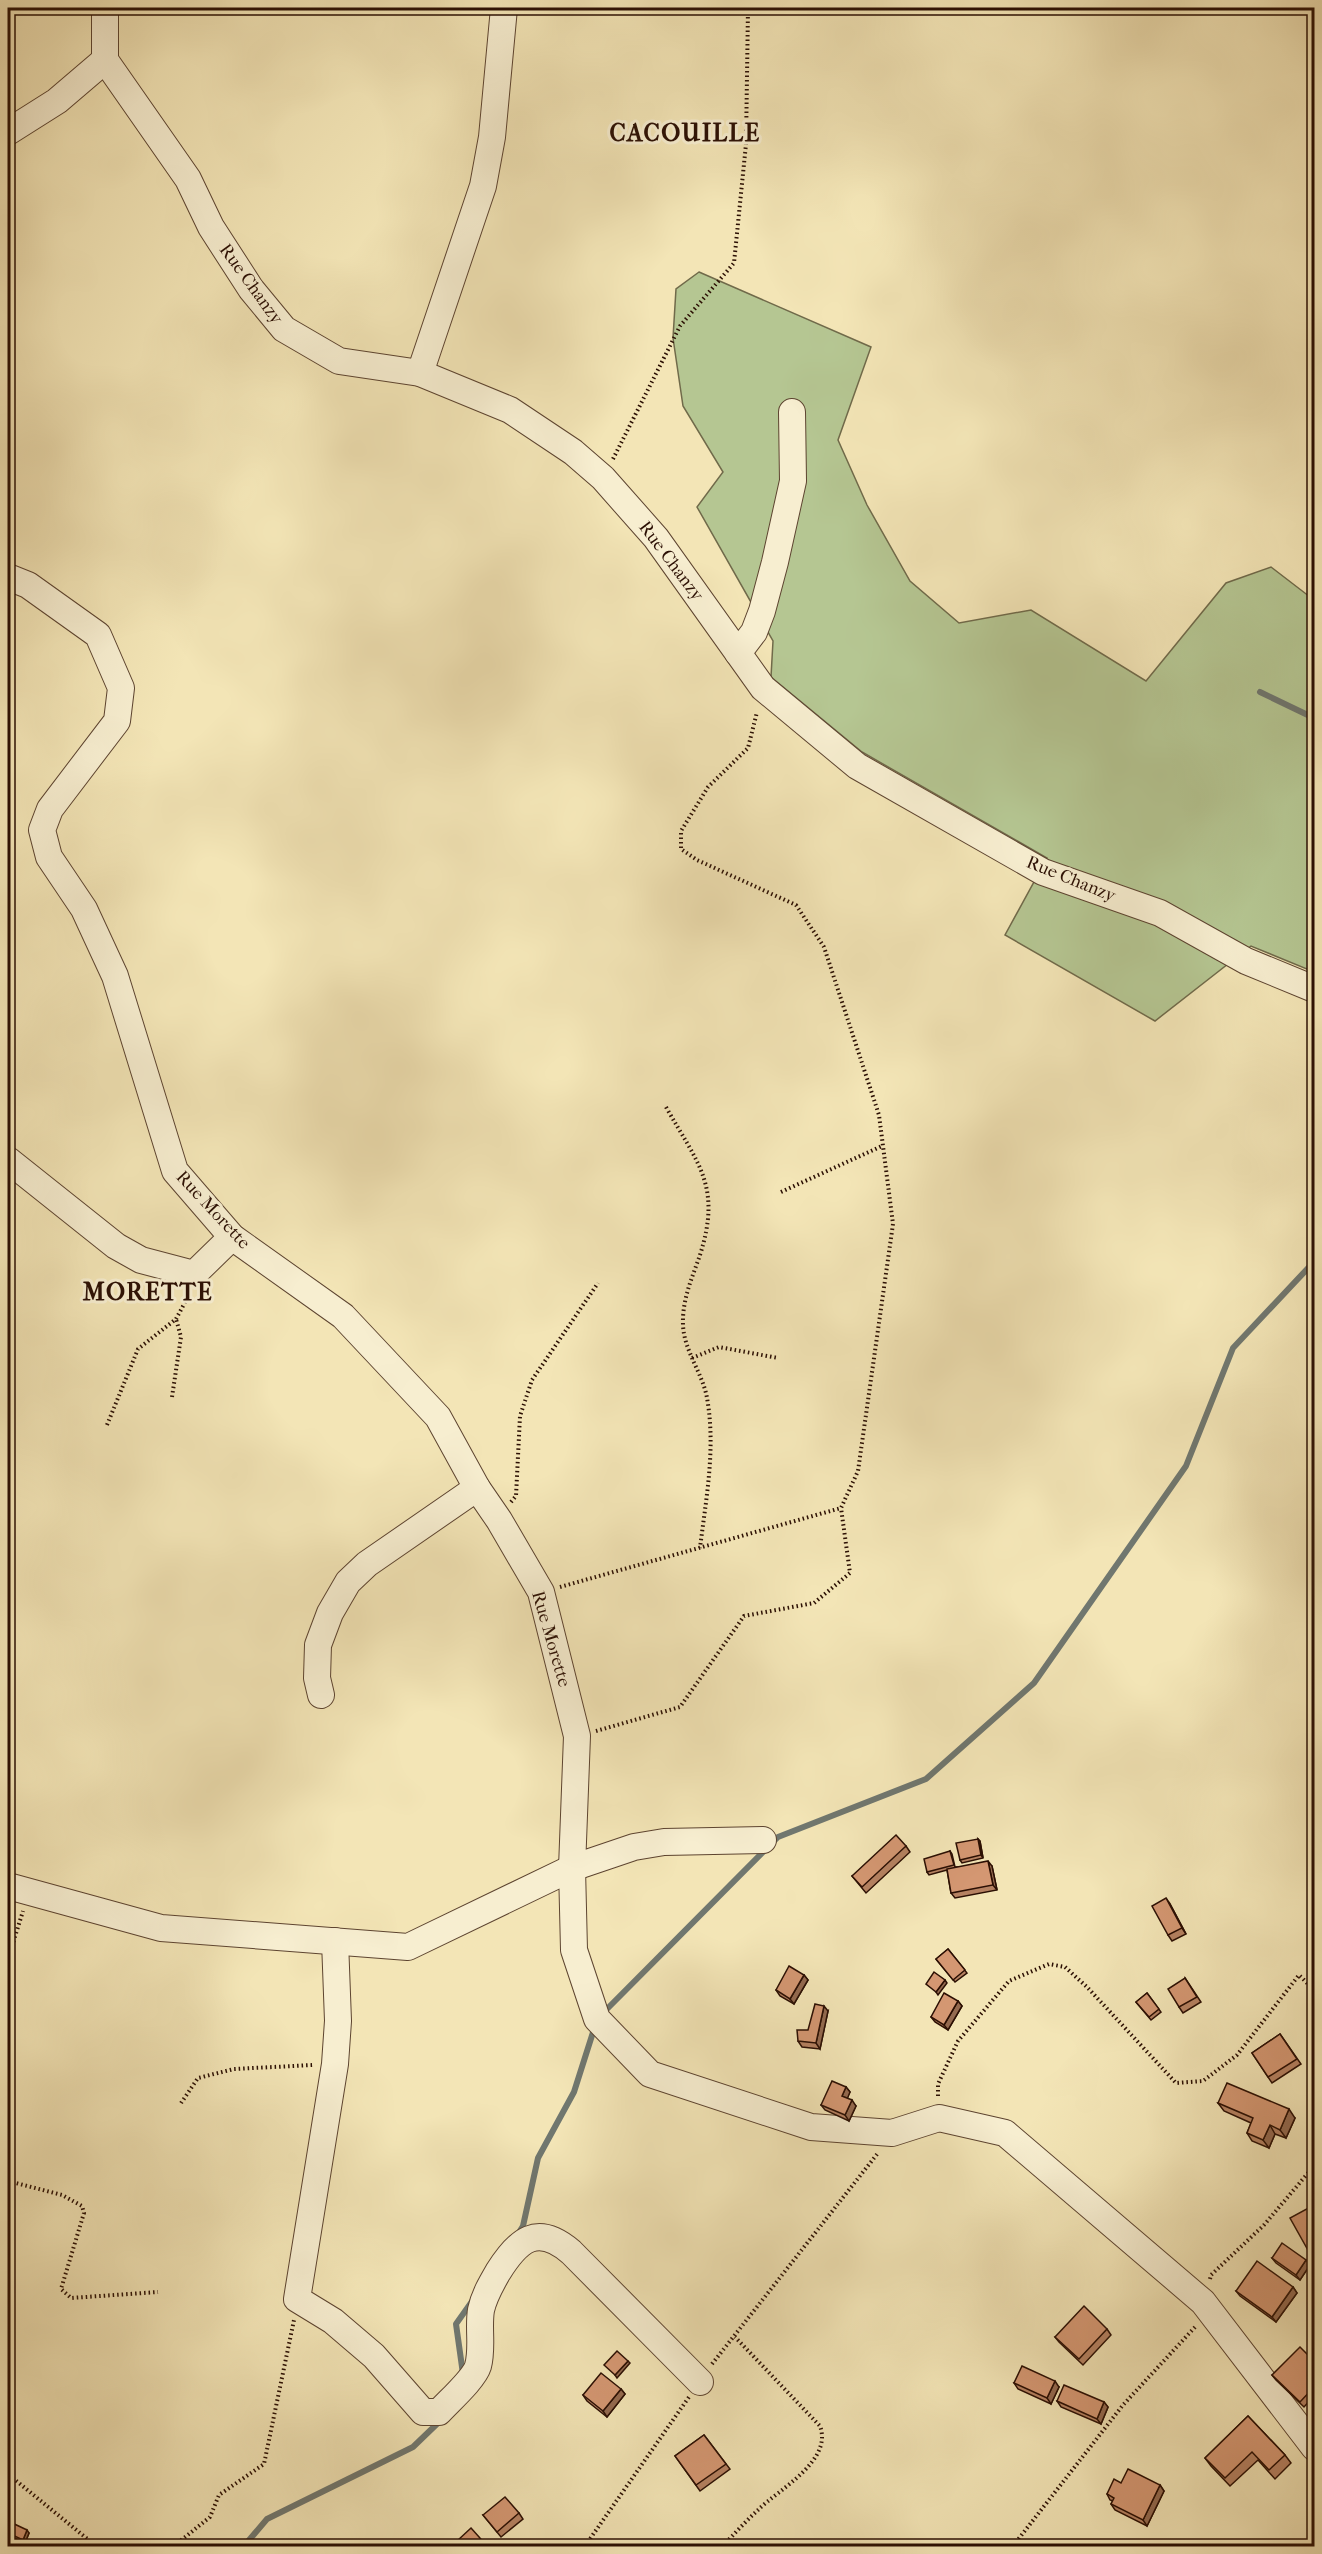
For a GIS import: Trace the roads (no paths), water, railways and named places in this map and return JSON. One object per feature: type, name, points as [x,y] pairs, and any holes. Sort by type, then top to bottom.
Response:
[{"type":"street","points":[[8,132],[57,101],[105,60],[105,8]]},
{"type":"street","points":[[420,372],[483,186],[492,137],[504,8]]},
{"type":"street","name":"Rue Chanzy","points":[[105,60],[188,179],[211,227],[251,289],[284,329],[339,361],[420,372],[510,410],[573,452],[603,478],[656,538],[763,688],[857,766],[1041,871],[1160,913],[1246,961],[1314,989]]},
{"type":"street","points":[[738,653],[754,632],[776,562],[793,480],[792,412]]},
{"type":"street","name":"Rue Morette","points":[[8,577],[28,585],[98,635],[121,688],[117,721],[50,809],[42,830],[49,857],[84,909],[115,976],[175,1171],[232,1237],[343,1316],[438,1417],[477,1488],[499,1520],[542,1593],[577,1736],[572,1868],[574,1950],[597,2019],[650,2074],[811,2127],[892,2133],[939,2118],[1005,2133],[1203,2302],[1314,2447]]},
{"type":"street","points":[[8,1160],[116,1246],[141,1260],[195,1274],[232,1237]]},
{"type":"street","points":[[321,1695],[317,1678],[318,1645],[330,1613],[348,1582],[368,1564],[477,1488]]},
{"type":"street","points":[[18,1889],[161,1928],[408,1947],[572,1868],[634,1847],[664,1842],[763,1840]]},
{"type":"street","points":[[335,1941],[338,2021],[335,2064],[297,2299],[333,2321],[374,2356],[423,2412],[439,2412],[478,2366],[481,2309],[489,2287],[504,2262],[515,2248],[526,2240],[535,2236],[548,2237],[571,2252],[699,2382]]},
{"type":"waterway","points":[[1260,692],[1314,718]]},
{"type":"waterway","points":[[603,2013],[778,1837],[926,1779],[1034,1683],[1186,1466],[1233,1348],[1310,1266],[1314,1265]]},
{"type":"waterway","points":[[518,2234],[523,2226],[538,2158],[574,2092],[595,2026]]},
{"type":"waterway","points":[[463,2374],[456,2324],[473,2300]]},
{"type":"waterway","points":[[244,2546],[267,2519],[413,2447],[440,2421]]},
{"type":"district","name":"CACOUILLE","points":[[685,133]]},
{"type":"district","name":"MORETTE","points":[[148,1292]]}]
